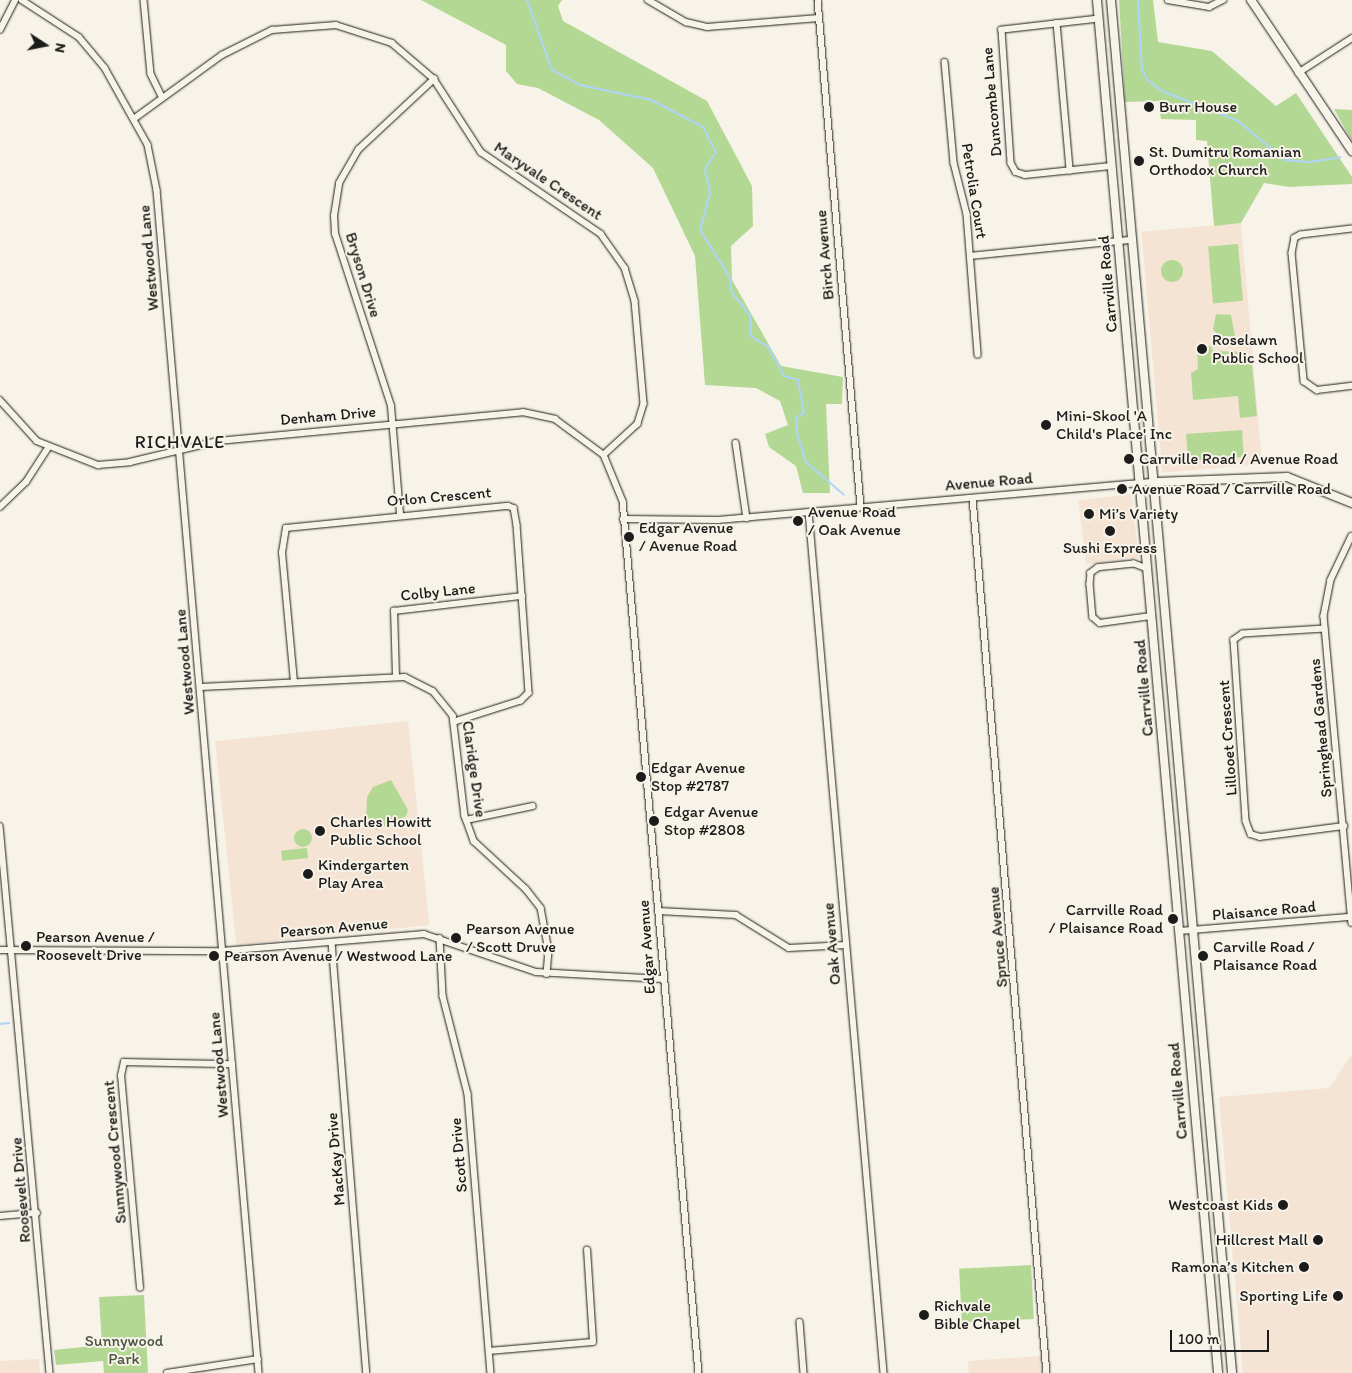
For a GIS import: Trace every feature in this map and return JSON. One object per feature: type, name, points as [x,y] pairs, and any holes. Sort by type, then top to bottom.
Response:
[{"type":"main road","name":"Carrville Road","points":[[1097,0],[1218,1373]]},
{"type":"main road","name":"Carrville Road","points":[[1111,0],[1131,240],[1156,482],[1232,1373]]},
{"type":"main road","points":[[1251,0],[1352,152]]},
{"type":"main road","points":[[1109,130],[1122,129]]},
{"type":"main road","points":[[1129,358],[1143,355]]},
{"type":"main road","name":"Avenue Road","points":[[1156,482],[1287,477],[1352,503]]},
{"type":"main road","points":[[1157,692],[1173,690]]},
{"type":"main road","points":[[1213,1314],[1226,1312]]},
{"type":"street","points":[[0,30],[15,0]]},
{"type":"street","name":"Westwood Lane","points":[[22,0],[79,37],[122,93],[148,145],[157,190],[259,1373]]},
{"type":"street","points":[[144,0],[151,74],[162,97]]},
{"type":"street","points":[[648,0],[686,22],[707,27],[819,18]]},
{"type":"street","name":"Birch Avenue","points":[[818,0],[861,507]]},
{"type":"street","points":[[1168,0],[1204,7],[1222,0]]},
{"type":"street","name":"Duncombe Lane","points":[[1099,19],[1002,30],[1009,145],[1012,168],[1021,174],[1112,166]]},
{"type":"street","points":[[1057,23],[1070,170]]},
{"type":"street","name":"Maryvale Crescent","points":[[134,118],[162,97],[256,36],[310,24],[376,36],[408,55],[434,79],[481,152],[601,234],[625,268],[635,301],[644,404],[638,424],[604,455]]},
{"type":"street","points":[[1298,73],[1352,38]]},
{"type":"street","name":"Petrolia Court","points":[[945,62],[954,163],[966,208],[978,355]]},
{"type":"street","name":"Bryson Drive","points":[[400,514],[394,424],[335,234],[336,199],[343,172],[359,149],[434,79]]},
{"type":"street","points":[[1352,229],[1301,235],[1292,248],[1304,381],[1316,390],[1352,386]]},
{"type":"street","points":[[970,256],[1131,240]]},
{"type":"street","name":"Denham Drive","points":[[0,400],[21,429],[48,448],[98,464],[179,451],[218,440],[523,412],[555,419],[604,455],[618,482],[623,519]]},
{"type":"street","points":[[736,442],[747,518]]},
{"type":"street","points":[[0,507],[26,482],[48,448]]},
{"type":"street","name":"Avenue Road","points":[[623,519],[747,518],[1138,482],[1156,482]]},
{"type":"street","name":"Spruce Avenue","points":[[973,498],[1047,1373]]},
{"type":"street","name":"Orlon Crescent","points":[[294,682],[283,532],[291,524],[498,505],[514,508],[529,693],[521,701],[454,722]]},
{"type":"street","name":"Oak Avenue","points":[[809,512],[884,1373]]},
{"type":"street","name":"Edgar Avenue","points":[[623,519],[699,1373]]},
{"type":"street","name":"Springhead Gardens","points":[[1352,536],[1328,591],[1326,628],[1352,920]]},
{"type":"street","points":[[1147,569],[1134,564],[1098,568],[1091,573],[1090,584],[1094,617],[1100,623],[1152,616]]},
{"type":"street","name":"Colby Lane","points":[[396,677],[394,611],[522,596]]},
{"type":"street","name":"Lillooet Crescent","points":[[1326,628],[1243,634],[1234,640],[1246,821],[1251,834],[1260,837],[1344,826]]},
{"type":"street","name":"Claridge Drive","points":[[201,687],[396,677],[418,681],[433,691],[454,722],[466,820],[474,841],[526,889],[540,908],[550,951],[547,974]]},
{"type":"street","points":[[466,820],[533,806]]},
{"type":"street","name":"Roosevelt Drive","points":[[0,826],[37,1213],[50,1373]]},
{"type":"street","points":[[658,911],[736,914],[789,948],[846,945]]},
{"type":"street","name":"Plaisance Road","points":[[1178,931],[1352,920]]},
{"type":"street","name":"Pearson Avenue","points":[[0,950],[222,951],[424,934],[547,974],[663,979]]},
{"type":"street","name":"Scott Drive","points":[[440,938],[443,996],[468,1094],[491,1373]]},
{"type":"street","name":"MacKay Drive","points":[[332,942],[367,1373]]},
{"type":"street","name":"Sunnywood Crescent","points":[[140,1288],[122,1076],[124,1062],[232,1064]]},
{"type":"street","points":[[0,1216],[37,1213]]},
{"type":"street","points":[[489,1351],[593,1342],[587,1250]]},
{"type":"street","points":[[800,1322],[804,1373]]},
{"type":"street","points":[[167,1373],[258,1359]]},
{"type":"shaded area","name":"Roselawn Public School","points":[[1241,223],[1262,464],[1162,473],[1141,232]]},
{"type":"shaded area","points":[[1131,494],[1139,558],[1086,564],[1078,500]]},
{"type":"shaded area","name":"Charles Howitt Public School","points":[[408,721],[429,925],[236,945],[215,741]]},
{"type":"shaded area","points":[[1352,1054],[1352,1373],[1243,1373],[1219,1097],[1329,1088]]},
{"type":"shaded area","points":[[1041,1356],[1042,1373],[969,1373],[968,1361]]},
{"type":"shaded area","points":[[39,1359],[40,1373],[0,1373],[0,1361]]},
{"type":"green space","points":[[421,0],[562,0],[558,6],[563,21],[707,101],[752,186],[753,226],[731,246],[732,280],[781,366],[843,377],[842,404],[826,404],[830,493],[803,493],[796,466],[769,447],[765,434],[788,425],[780,401],[756,388],[705,385],[695,256],[653,168],[599,120],[538,88],[517,84],[506,71],[506,45]]},
{"type":"green space","points":[[1119,0],[1153,0],[1158,42],[1212,51],[1276,106],[1296,93],[1352,177],[1352,184],[1289,187],[1264,183],[1241,223],[1214,226],[1207,141],[1196,140],[1196,120],[1161,119],[1158,101],[1125,102]]},
{"type":"green space","points":[[1334,109],[1352,110],[1352,141]]},
{"type":"green space","points":[[1238,244],[1243,301],[1213,303],[1208,247]]},
{"type":"green space","points":[[1172,260],[1180,263],[1183,271],[1180,279],[1172,282],[1164,279],[1161,271],[1164,263]]},
{"type":"green space","points":[[1216,314],[1231,315],[1235,336],[1219,337],[1213,329]]},
{"type":"green space","points":[[1211,346],[1213,351],[1246,352],[1246,364],[1252,364],[1257,416],[1240,418],[1238,396],[1193,400],[1191,373],[1198,369],[1197,348]]},
{"type":"green space","points":[[1242,430],[1244,457],[1188,461],[1186,434]]},
{"type":"green space","points":[[391,780],[408,810],[406,816],[377,830],[366,819],[367,797],[373,787]]},
{"type":"green space","points":[[299,829],[307,829],[312,834],[310,845],[299,847],[294,842],[294,834]]},
{"type":"green space","points":[[307,848],[308,858],[282,861],[281,851]]},
{"type":"green space","points":[[1031,1265],[1034,1319],[962,1323],[959,1269]]},
{"type":"green space","name":"Sunnywood Park","points":[[144,1295],[148,1373],[104,1373],[103,1361],[56,1365],[54,1350],[102,1345],[99,1297]]},
{"type":"waterway","points":[[527,0],[552,70],[580,85],[651,100],[703,127],[716,152],[705,169],[710,193],[700,230],[729,276],[732,293],[750,315],[751,336],[768,347],[784,376],[798,380],[804,413],[796,418],[797,433],[806,462],[844,495]]},
{"type":"waterway","points":[[1138,0],[1142,69],[1147,80],[1162,91],[1238,121],[1285,160],[1310,162],[1341,157]]},
{"type":"waterway","points":[[0,1024],[9,1023]]},
{"type":"place","name":"Burr House","points":[[1149,107]]},
{"type":"place","name":"St. Dumitru Romanian Orthodox Church","points":[[1139,161]]},
{"type":"place","name":"Roselawn Public School","points":[[1202,349]]},
{"type":"place","name":"Mini-Skool 'A Child's Place' Inc","points":[[1046,425]]},
{"type":"place","name":"Carrville Road / Avenue Road","points":[[1129,459]]},
{"type":"place","name":"Avenue Road / Carrville Road","points":[[1122,489]]},
{"type":"place","name":"Mi’s Variety","points":[[1089,514]]},
{"type":"place","name":"Avenue Road / Oak Avenue","points":[[798,521]]},
{"type":"place","name":"Sushi Express","points":[[1110,531]]},
{"type":"place","name":"Edgar Avenue / Avenue Road","points":[[629,537]]},
{"type":"place","name":"Edgar Avenue Stop #2787","points":[[641,777]]},
{"type":"place","name":"Edgar Avenue Stop #2808","points":[[654,821]]},
{"type":"place","name":"Charles Howitt Public School","points":[[320,831]]},
{"type":"place","name":"Kindergarten Play Area","points":[[308,874]]},
{"type":"place","name":"Carrville Road / Plaisance Road","points":[[1173,919]]},
{"type":"place","name":"Pearson Avenue / Scott Druve","points":[[456,938]]},
{"type":"place","name":"Pearson Avenue / Roosevelt Drive","points":[[26,946]]},
{"type":"place","name":"Pearson Avenue / Westwood Lane","points":[[214,956]]},
{"type":"place","name":"Carville Road / Plaisance Road","points":[[1203,956]]},
{"type":"place","name":"Westcoast Kids","points":[[1283,1205]]},
{"type":"place","name":"Hillcrest Mall","points":[[1318,1240]]},
{"type":"place","name":"Ramona’s Kitchen","points":[[1304,1267]]},
{"type":"place","name":"Sporting Life","points":[[1338,1296]]},
{"type":"place","name":"Richvale Bible Chapel","points":[[924,1315]]},
{"type":"district","name":"RICHVALE","points":[[180,442]]}]
